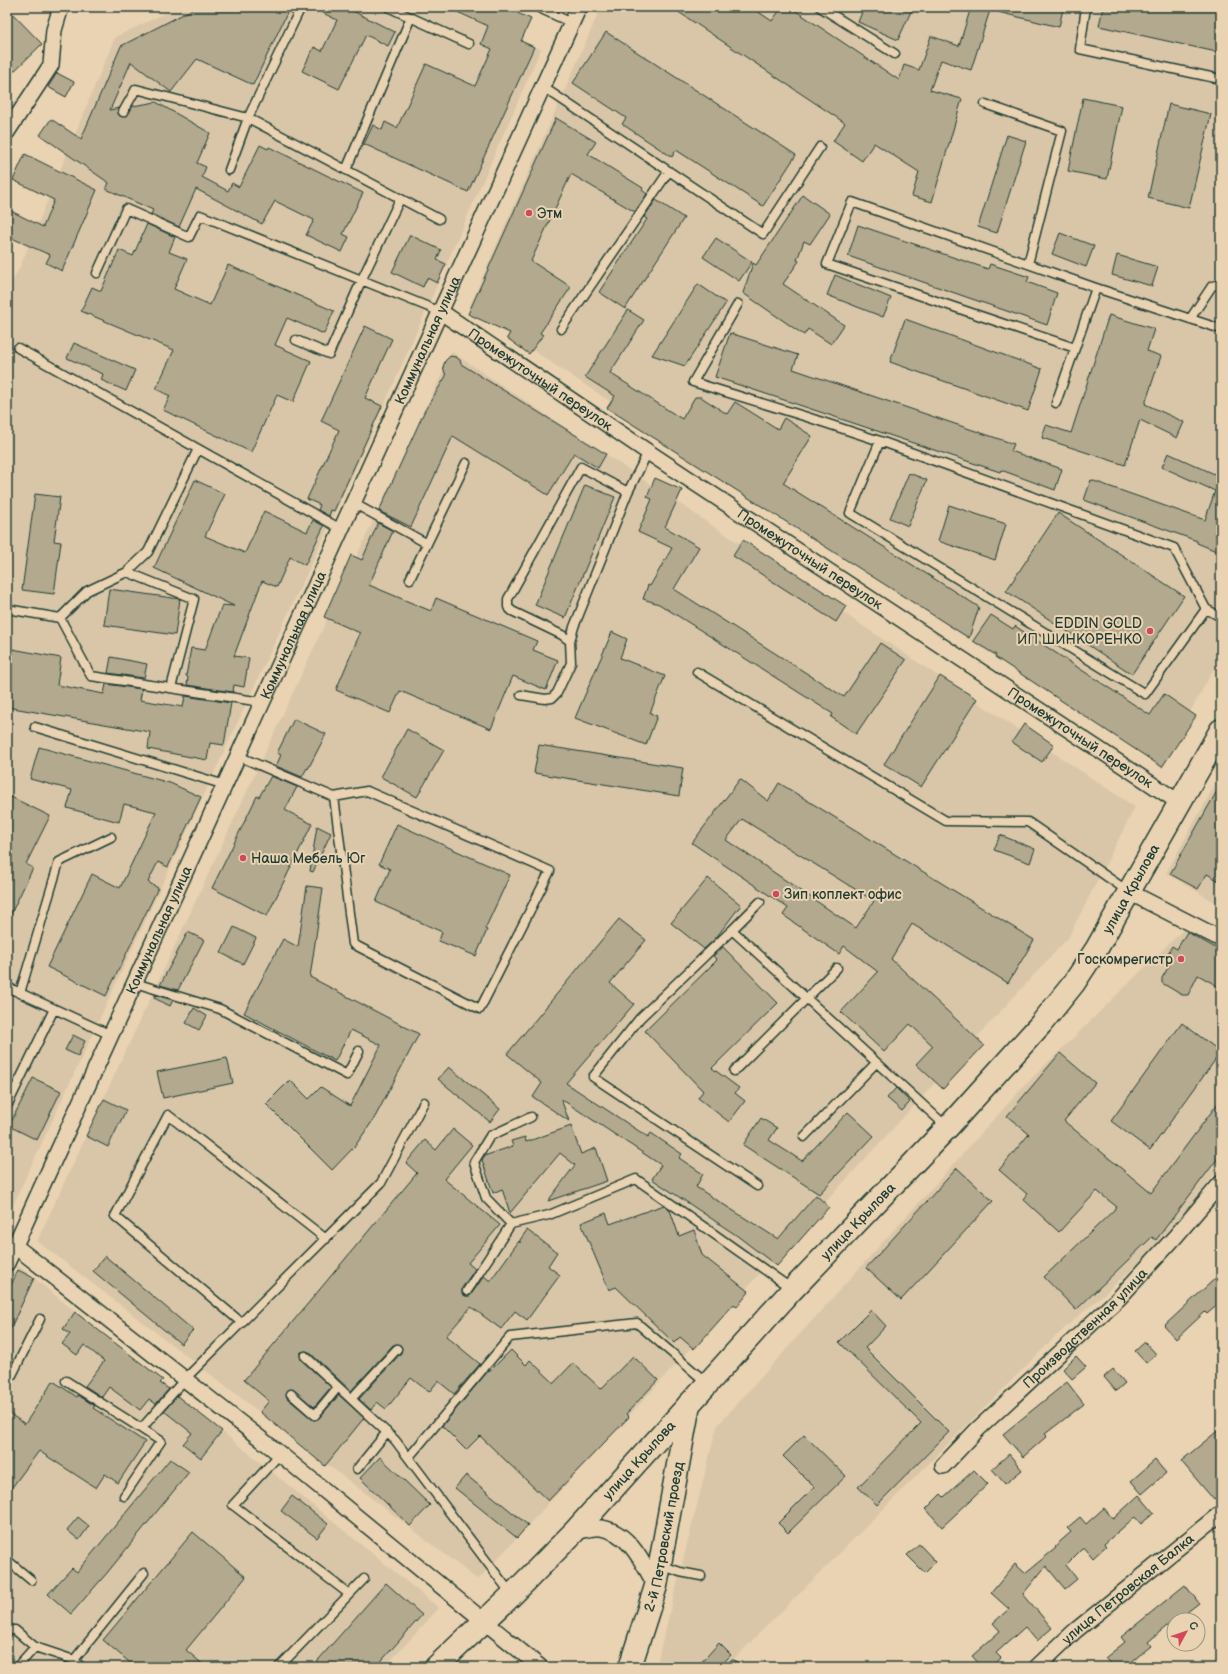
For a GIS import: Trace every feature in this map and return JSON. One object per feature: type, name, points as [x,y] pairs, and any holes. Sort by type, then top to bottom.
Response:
[{"type":"main road","name":"улица Крылова","points":[[436,1667],[512,1595],[574,1532],[792,1290],[948,1127],[1041,1024],[1074,983],[1097,948],[1221,730]]},
{"type":"main road","name":"2-й Петровский проезд","points":[[630,1667],[656,1586],[689,1404]]},
{"type":"street","points":[[7,132],[51,65],[54,30],[61,7]]},
{"type":"street","name":"Коммунальная улица","points":[[7,1263],[11,1242],[135,983],[580,7]]},
{"type":"street","name":"Промежуточный переулок","points":[[441,312],[648,452],[1180,803]]},
{"type":"street","points":[[1129,892],[1221,939]]},
{"type":"street","name":"Производственная улица","points":[[943,1466],[978,1429],[1119,1298],[1176,1237],[1221,1183]]},
{"type":"street","points":[[11,1242],[280,1454],[436,1581],[483,1622],[540,1667]]},
{"type":"street","name":"улица Петровская Балка","points":[[1037,1667],[1075,1631],[1221,1513]]},
{"type":"street","points":[[574,1532],[600,1528],[620,1534],[632,1547],[656,1586]]},
{"type":"lane","points":[[229,170],[248,118],[301,7]]},
{"type":"lane","points":[[388,7],[469,44]]},
{"type":"lane","points":[[537,7],[572,22]]},
{"type":"lane","points":[[820,7],[895,54]]},
{"type":"lane","points":[[1086,7],[1080,49],[1220,79]]},
{"type":"lane","points":[[346,170],[411,17]]},
{"type":"lane","points":[[543,87],[763,234],[820,147]]},
{"type":"lane","points":[[123,112],[136,89],[248,118],[439,219]]},
{"type":"lane","points":[[985,104],[1062,131],[1028,264]]},
{"type":"lane","points":[[561,329],[668,171]]},
{"type":"lane","points":[[296,340],[328,354],[400,199]]},
{"type":"lane","points":[[1075,348],[827,264],[852,202],[1096,288],[1221,329]]},
{"type":"lane","points":[[97,273],[126,210],[189,237],[200,215],[441,312]]},
{"type":"lane","points":[[1190,319],[1212,286],[1221,284]]},
{"type":"lane","points":[[1056,403],[1096,288]]},
{"type":"lane","points":[[738,304],[692,382],[880,441],[1174,548],[1206,609],[1221,617]]},
{"type":"lane","points":[[18,348],[341,529]]},
{"type":"lane","points":[[880,441],[850,513],[1145,694],[1206,609]]},
{"type":"lane","points":[[60,618],[87,591],[127,572],[148,552],[198,448]]},
{"type":"lane","points":[[521,695],[545,699],[552,698],[557,693],[571,663],[570,641],[574,626],[628,492],[648,452]]},
{"type":"lane","points":[[410,579],[426,543],[466,463]]},
{"type":"lane","points":[[570,641],[562,635],[512,611],[508,607],[508,599],[581,468],[628,492]]},
{"type":"lane","points":[[353,503],[426,543]]},
{"type":"lane","points":[[127,572],[194,599],[171,688]]},
{"type":"lane","points":[[7,609],[60,618]]},
{"type":"lane","points":[[60,618],[91,676],[262,702]]},
{"type":"lane","points":[[697,672],[946,821],[1028,822],[1129,892]]},
{"type":"lane","points":[[35,727],[225,785]]},
{"type":"lane","points":[[238,756],[334,797],[368,791],[550,871],[480,1009],[353,944],[334,797]]},
{"type":"lane","points":[[20,993],[60,862],[112,837]]},
{"type":"lane","points":[[758,1186],[593,1077],[640,1018],[760,902]]},
{"type":"lane","points":[[732,930],[876,1063],[948,1127]]},
{"type":"lane","points":[[734,1071],[807,999],[836,968]]},
{"type":"lane","points":[[135,983],[220,1009],[347,1075],[359,1051]]},
{"type":"lane","points":[[7,987],[111,1035]]},
{"type":"lane","points":[[7,1103],[8,1104],[54,1009]]},
{"type":"lane","points":[[804,1137],[876,1063]]},
{"type":"lane","points":[[142,1428],[185,1379],[381,1183],[424,1102]]},
{"type":"lane","points":[[242,1323],[115,1216],[168,1115],[326,1238]]},
{"type":"lane","points":[[511,1224],[486,1198],[474,1162],[490,1136],[531,1117]]},
{"type":"lane","points":[[467,1291],[511,1224],[549,1215],[636,1179],[792,1290]]},
{"type":"lane","points":[[7,1373],[12,1375],[40,1319]]},
{"type":"lane","points":[[409,1457],[510,1337],[637,1323],[708,1383]]},
{"type":"lane","points":[[351,1399],[397,1349]]},
{"type":"lane","points":[[305,1356],[395,1440],[512,1595]]},
{"type":"lane","points":[[66,1381],[161,1441],[124,1496]]},
{"type":"lane","points":[[291,1394],[315,1415],[338,1386]]},
{"type":"lane","points":[[357,1469],[387,1432]]},
{"type":"lane","points":[[280,1454],[233,1505],[349,1594]]},
{"type":"lane","points":[[7,1560],[31,1580]]},
{"type":"lane","points":[[660,1565],[680,1572],[701,1576]]},
{"type":"lane","points":[[74,1660],[144,1573]]},
{"type":"lane","points":[[279,1667],[364,1579]]},
{"type":"lane","points":[[7,1630],[15,1630],[35,1646],[74,1660],[81,1667]]},
{"type":"lane","points":[[16,1667],[35,1646]]},
{"type":"shaded area","points":[[178,7],[440,7],[541,49],[368,442],[7,1218],[7,291],[20,267],[115,37]]},
{"type":"shaded area","points":[[601,7],[1221,7],[1221,656],[1160,766],[469,308]]},
{"type":"shaded area","points":[[452,352],[1135,807],[1068,938],[478,1580],[37,1241]]},
{"type":"shaded area","points":[[1221,774],[1221,906],[1166,873]]},
{"type":"shaded area","points":[[1186,927],[1221,946],[1221,1166],[1161,1244],[1056,1336],[726,1667],[656,1667],[717,1426],[1023,1087]]},
{"type":"shaded area","points":[[18,1265],[439,1608],[385,1667],[7,1667],[7,1290]]},
{"type":"building","points":[[197,7],[290,7],[253,85],[197,59],[171,92],[131,62],[110,110],[119,108],[118,114],[123,117],[128,115],[133,106],[156,102],[210,133],[197,163],[206,167],[202,177],[228,191],[232,183],[239,187],[260,145],[268,149],[269,147],[363,193],[343,234],[349,237],[342,252],[306,235],[314,220],[275,201],[262,224],[196,189],[179,227],[151,214],[153,210],[106,189],[109,183],[40,135],[51,119],[81,139],[121,46]]},
{"type":"building","points":[[311,7],[345,7],[395,32],[388,46],[366,35],[339,89],[302,71],[314,47],[322,51],[337,20]]},
{"type":"building","points":[[446,7],[504,7],[531,19],[521,41],[534,47],[468,192],[364,144],[373,125],[382,130],[385,122],[397,128],[426,64],[475,86],[492,49],[481,44],[488,26]]},
{"type":"building","points":[[671,7],[751,7],[772,21],[782,7],[790,7],[899,80],[904,65],[919,70],[931,36],[959,46],[971,7],[991,7],[971,70],[941,60],[930,90],[962,99],[932,202],[912,196],[919,172],[874,143],[862,161],[833,141],[845,123]]},
{"type":"building","points":[[864,7],[913,7],[898,40],[858,22]]},
{"type":"building","points":[[999,7],[1055,7],[1063,9],[1059,27],[998,12]]},
{"type":"building","points":[[1103,7],[1221,7],[1221,53],[1099,26]]},
{"type":"building","points":[[7,8],[42,44],[7,78]]},
{"type":"building","points":[[606,32],[796,155],[763,206],[676,150],[672,157],[622,124],[626,118],[573,83]]},
{"type":"building","points":[[57,73],[74,82],[66,97],[48,87]]},
{"type":"building","points":[[1083,98],[1122,106],[1107,179],[1068,171]]},
{"type":"building","points":[[1169,104],[1211,114],[1189,208],[1148,198]]},
{"type":"building","points":[[556,118],[596,142],[588,154],[643,188],[642,190],[647,194],[635,212],[571,174],[531,261],[571,287],[540,333],[543,335],[529,354],[507,338],[510,333],[468,314]]},
{"type":"building","points":[[1007,135],[1026,141],[997,233],[978,227]]},
{"type":"building","points":[[25,154],[97,190],[62,271],[46,263],[50,255],[7,236],[7,209],[43,227],[54,200],[13,180]]},
{"type":"building","points":[[803,195],[830,214],[810,244],[804,241],[797,260],[799,261],[783,284],[844,325],[831,344],[808,329],[804,335],[743,293],[753,263],[756,265]]},
{"type":"building","points":[[656,200],[684,218],[625,309],[599,292],[647,219],[644,217]]},
{"type":"building","points":[[147,224],[175,237],[169,252],[187,259],[174,289],[210,305],[228,265],[334,311],[324,334],[287,318],[275,345],[311,361],[293,402],[277,395],[251,452],[163,410],[170,396],[156,389],[174,350],[81,311],[92,287],[101,291],[119,250],[133,256]]},
{"type":"building","points":[[858,225],[988,269],[990,264],[1029,277],[1027,282],[1057,293],[1047,325],[848,256]]},
{"type":"building","points":[[1060,233],[1094,246],[1086,267],[1052,254]]},
{"type":"building","points":[[410,235],[441,250],[437,260],[446,264],[437,283],[427,278],[423,287],[392,272]]},
{"type":"building","points":[[716,238],[752,262],[739,281],[703,257]]},
{"type":"building","points":[[1117,255],[1158,267],[1152,286],[1112,275]]},
{"type":"building","points":[[835,275],[891,298],[883,317],[827,295]]},
{"type":"building","points":[[698,284],[726,303],[685,366],[652,355]]},
{"type":"building","points":[[628,310],[644,320],[610,373],[682,419],[695,397],[701,397],[727,414],[735,402],[778,429],[784,418],[812,436],[783,483],[979,607],[969,638],[607,408],[615,396],[585,377]]},
{"type":"building","points":[[1109,315],[1154,329],[1147,351],[1161,356],[1145,404],[1184,422],[1177,438],[1140,420],[1125,465],[1042,438],[1046,425],[1071,433]]},
{"type":"building","points":[[905,319],[1042,369],[1028,411],[890,362]]},
{"type":"building","points":[[365,326],[392,339],[365,398],[382,406],[334,511],[331,510],[329,516],[318,510],[320,505],[307,499],[339,430],[321,421]]},
{"type":"building","points":[[730,333],[798,355],[793,369],[1014,444],[1011,451],[1062,469],[1055,490],[1001,470],[1000,472],[715,377]]},
{"type":"building","points":[[74,343],[135,370],[126,391],[101,380],[103,374],[67,358]]},
{"type":"building","points":[[450,356],[456,357],[460,360],[461,364],[606,454],[598,468],[574,453],[548,495],[453,436],[411,527],[379,511],[425,410],[446,376],[443,367],[445,361]]},
{"type":"building","points":[[1168,453],[1221,477],[1221,553],[1197,543],[1197,541],[1084,500],[1091,480],[1205,520],[1215,491],[1162,467]]},
{"type":"building","points":[[909,473],[927,480],[908,526],[890,518]]},
{"type":"building","points":[[655,478],[682,490],[665,527],[699,547],[674,589],[844,697],[880,643],[906,660],[856,734],[831,717],[833,714],[659,604],[643,599],[648,585],[650,586],[672,548],[638,532],[652,499],[647,497]]},
{"type":"building","points":[[195,480],[225,494],[205,536],[245,553],[264,511],[307,532],[313,520],[324,526],[305,565],[290,557],[277,587],[262,581],[234,656],[249,658],[244,687],[234,685],[233,692],[187,685],[188,677],[186,676],[191,648],[205,650],[222,605],[234,606],[154,568]]},
{"type":"building","points":[[585,485],[615,497],[565,618],[535,605]]},
{"type":"building","points":[[35,494],[60,497],[54,541],[61,542],[54,594],[22,590]]},
{"type":"building","points":[[949,505],[1006,524],[995,560],[938,541]]},
{"type":"building","points":[[1058,513],[1184,596],[1132,674],[1006,591]]},
{"type":"building","points":[[378,523],[393,531],[369,585],[431,611],[436,598],[537,641],[533,650],[558,660],[546,690],[513,676],[491,729],[400,691],[390,713],[336,690],[360,633],[324,617],[351,555],[362,560]]},
{"type":"building","points":[[743,540],[846,606],[836,622],[733,556]]},
{"type":"building","points":[[109,589],[180,599],[175,635],[104,625]]},
{"type":"building","points":[[991,615],[1013,629],[1015,626],[1150,715],[1164,694],[1196,716],[1162,767],[973,641]]},
{"type":"building","points":[[612,632],[627,639],[620,658],[665,676],[650,713],[657,716],[646,745],[575,718]]},
{"type":"building","points":[[7,648],[61,658],[57,685],[104,694],[106,684],[142,689],[140,700],[183,707],[185,696],[231,703],[224,745],[210,743],[207,760],[148,749],[150,732],[7,707]]},
{"type":"building","points":[[111,657],[147,664],[144,678],[108,673]]},
{"type":"building","points":[[940,676],[977,699],[921,787],[884,764]]},
{"type":"building","points":[[294,719],[326,734],[308,769],[307,768],[302,777],[276,766],[281,755],[277,753]]},
{"type":"building","points":[[1024,724],[1054,745],[1042,762],[1012,742]]},
{"type":"building","points":[[407,729],[444,750],[417,797],[381,777]]},
{"type":"building","points":[[539,745],[683,768],[679,796],[534,773]]},
{"type":"building","points":[[39,747],[170,783],[201,797],[168,867],[158,862],[148,882],[158,888],[106,996],[47,967],[92,874],[120,888],[156,812],[124,804],[119,822],[67,808],[72,790],[30,779]]},
{"type":"building","name":"Наша Мебель Юг","points":[[271,776],[297,787],[285,810],[312,824],[267,916],[212,888],[257,796],[259,797]]},
{"type":"building","points":[[740,779],[768,801],[779,783],[1034,940],[1008,983],[912,924],[891,959],[984,1045],[943,1089],[916,1064],[933,1046],[910,1024],[884,1052],[841,1012],[878,972],[844,946],[839,954],[783,915],[788,908],[692,843]],"holes":[[[742,819],[874,901],[856,928],[726,840]]]},
{"type":"building","points":[[1221,784],[1221,882],[1207,874],[1198,889],[1170,874]]},
{"type":"building","points":[[7,795],[50,816],[26,864],[33,868],[7,922]]},
{"type":"building","points":[[397,824],[510,875],[485,929],[487,930],[476,956],[439,941],[442,932],[376,902],[390,869],[379,864]]},
{"type":"building","points":[[317,826],[331,833],[313,872],[310,871]]},
{"type":"building","points":[[1000,835],[1035,849],[1030,863],[994,850]]},
{"type":"building","points":[[708,878],[741,905],[715,939],[704,949],[671,923]]},
{"type":"building","points":[[307,886],[323,888],[310,977],[419,1034],[374,1119],[355,1146],[332,1170],[266,1104],[290,1080],[309,1099],[321,1087],[350,1106],[381,1045],[351,1030],[335,1061],[244,1013],[283,939],[298,947]]},
{"type":"building","points":[[619,919],[646,940],[610,983],[634,1004],[566,1083],[648,1137],[651,1133],[682,1154],[679,1158],[703,1174],[696,1187],[778,1239],[816,1195],[829,1207],[777,1266],[736,1235],[652,1179],[661,1165],[561,1099],[569,1121],[533,1097],[542,1083],[507,1054]]},
{"type":"building","points":[[234,927],[256,938],[243,964],[221,953]]},
{"type":"building","points":[[188,932],[204,940],[178,990],[160,985]]},
{"type":"building","points":[[1187,932],[1221,951],[1221,988],[1198,975],[1188,995],[1182,995],[1162,983],[1162,978],[1170,964],[1164,961],[1172,946],[1177,949]]},
{"type":"building","points":[[723,947],[778,1003],[712,1068],[739,1088],[735,1093],[745,1101],[729,1122],[698,1098],[703,1091],[645,1031],[717,960],[713,956]]},
{"type":"building","points":[[155,995],[173,1000],[170,1006],[154,998]]},
{"type":"building","points":[[194,1008],[207,1016],[199,1030],[186,1023]]},
{"type":"building","points":[[1182,1023],[1221,1052],[1150,1150],[1111,1121]]},
{"type":"building","points":[[73,1035],[85,1041],[78,1056],[65,1050]]},
{"type":"building","points":[[1060,1053],[1095,1083],[1064,1121],[1151,1193],[1221,1099],[1221,1154],[1156,1240],[1152,1237],[1076,1310],[1044,1277],[1117,1207],[1097,1191],[1059,1232],[1023,1199],[1027,1194],[999,1170],[1029,1134],[1007,1116]]},
{"type":"building","points":[[227,1058],[233,1083],[163,1098],[157,1072]]},
{"type":"building","points":[[449,1067],[500,1109],[490,1122],[438,1079]]},
{"type":"building","points":[[33,1078],[61,1091],[37,1140],[9,1126]]},
{"type":"building","points":[[896,1088],[910,1102],[902,1111],[887,1098]]},
{"type":"building","points":[[104,1099],[126,1110],[108,1147],[86,1136]]},
{"type":"building","points":[[848,1112],[874,1136],[819,1194],[743,1145],[761,1118],[777,1128],[769,1140],[802,1161]]},
{"type":"building","points":[[571,1126],[581,1154],[596,1148],[607,1181],[548,1201],[575,1165],[560,1153],[510,1213],[502,1189],[493,1193],[482,1160],[484,1156],[513,1146],[511,1141],[525,1137],[526,1142]]},
{"type":"building","points":[[453,1129],[472,1145],[444,1179],[500,1225],[468,1263],[475,1269],[462,1288],[462,1294],[470,1296],[484,1276],[490,1281],[519,1241],[520,1243],[520,1240],[527,1230],[557,1252],[548,1266],[560,1275],[527,1320],[515,1311],[501,1329],[471,1307],[446,1336],[480,1364],[454,1394],[438,1381],[429,1392],[411,1378],[386,1409],[377,1402],[371,1410],[359,1399],[401,1353],[402,1348],[400,1345],[393,1345],[351,1391],[309,1352],[301,1352],[301,1360],[331,1387],[314,1407],[292,1389],[287,1391],[287,1398],[314,1420],[319,1418],[339,1395],[364,1418],[325,1466],[260,1412],[269,1401],[244,1380],[417,1173],[406,1163],[425,1140],[436,1150]]},
{"type":"building","points":[[957,1168],[993,1201],[901,1300],[866,1268]]},
{"type":"building","points":[[664,1205],[670,1210],[679,1236],[694,1230],[702,1255],[749,1292],[737,1307],[734,1304],[694,1349],[680,1337],[674,1343],[616,1287],[609,1290],[581,1223],[606,1213],[610,1224]]},
{"type":"building","points":[[105,1256],[193,1330],[181,1344],[93,1271]]},
{"type":"building","points":[[18,1270],[34,1278],[7,1336],[7,1294]]},
{"type":"building","points":[[1221,1273],[1221,1302],[1207,1314],[1205,1312],[1176,1339],[1164,1326]]},
{"type":"building","points":[[871,1310],[886,1326],[865,1348],[949,1432],[877,1505],[858,1487],[921,1423],[839,1342]]},
{"type":"building","points":[[75,1312],[163,1380],[160,1383],[169,1389],[156,1404],[149,1399],[140,1410],[109,1387],[102,1397],[85,1386],[104,1361],[84,1345],[77,1355],[62,1344],[70,1334],[63,1329]]},
{"type":"building","points":[[1145,1342],[1156,1354],[1146,1363],[1135,1351]]},
{"type":"building","points":[[511,1350],[526,1365],[530,1360],[554,1383],[573,1363],[601,1389],[633,1356],[658,1380],[626,1414],[629,1417],[548,1501],[480,1436],[466,1450],[442,1426],[488,1371],[489,1372]]},
{"type":"building","points":[[1076,1356],[1086,1367],[1072,1379],[1063,1369]]},
{"type":"building","points":[[1113,1369],[1125,1383],[1116,1391],[1104,1377]]},
{"type":"building","points":[[53,1381],[77,1397],[78,1395],[95,1406],[93,1408],[145,1442],[118,1483],[105,1474],[96,1488],[39,1451],[7,1494],[7,1412],[25,1424]]},
{"type":"building","points":[[1067,1382],[1084,1404],[1045,1434],[1047,1436],[1023,1457],[1003,1434]]},
{"type":"building","points":[[177,1396],[222,1431],[201,1458],[183,1444],[192,1433],[164,1411]]},
{"type":"building","points":[[1221,1428],[1221,1494],[1214,1500],[1181,1461]]},
{"type":"building","points":[[804,1435],[846,1476],[788,1533],[778,1523],[814,1487],[783,1456]]},
{"type":"building","points":[[1009,1454],[1022,1470],[1005,1484],[992,1469]]},
{"type":"building","points":[[380,1457],[430,1505],[410,1526],[360,1478]]},
{"type":"building","points":[[170,1459],[189,1472],[107,1573],[71,1614],[48,1594],[72,1568],[77,1572]]},
{"type":"building","points":[[1155,1460],[1166,1473],[1142,1494],[1131,1481]]},
{"type":"building","points":[[974,1470],[988,1484],[942,1527],[926,1509],[941,1494],[944,1497]]},
{"type":"building","points":[[466,1475],[528,1525],[517,1538],[455,1488]]},
{"type":"building","points":[[1139,1495],[1154,1513],[1141,1524],[1135,1517],[1104,1544],[1106,1546],[1093,1558],[1084,1547],[1066,1565],[1077,1579],[1065,1589],[1046,1566],[1023,1594],[1052,1628],[1037,1641],[1025,1627],[996,1653],[1001,1658],[992,1667],[982,1667],[972,1656],[1000,1631],[993,1623],[1009,1609],[991,1593],[1015,1564],[1025,1573],[1056,1548],[1055,1546],[1071,1532],[1067,1528],[1080,1517],[1086,1524],[1104,1508],[1113,1519]]},
{"type":"building","points":[[292,1496],[328,1524],[317,1538],[281,1511]]},
{"type":"building","points":[[78,1517],[89,1526],[79,1540],[67,1530]]},
{"type":"building","points":[[193,1532],[246,1577],[186,1650],[206,1667],[135,1667],[103,1640]]},
{"type":"building","points":[[919,1544],[936,1562],[925,1573],[907,1555]]},
{"type":"building","points":[[386,1583],[422,1615],[376,1667],[312,1667]]},
{"type":"building","points":[[1185,1585],[1199,1603],[1187,1612],[1166,1612],[1166,1627],[1148,1642],[1151,1646],[1125,1667],[1113,1667],[1105,1658],[1125,1642],[1121,1637]]},
{"type":"building","points":[[719,1643],[731,1655],[719,1667],[697,1667]]},
{"type":"place","name":"Этм","points":[[529,213]]},
{"type":"place","name":"EDDIN GOLD ИП ШИНКОРЕНКО","points":[[1150,631]]},
{"type":"place","name":"Наша Мебель Юг","points":[[243,858]]},
{"type":"place","name":"Зип коплект офис","points":[[776,894]]},
{"type":"place","name":"Госкомрегистр","points":[[1181,959]]}]
